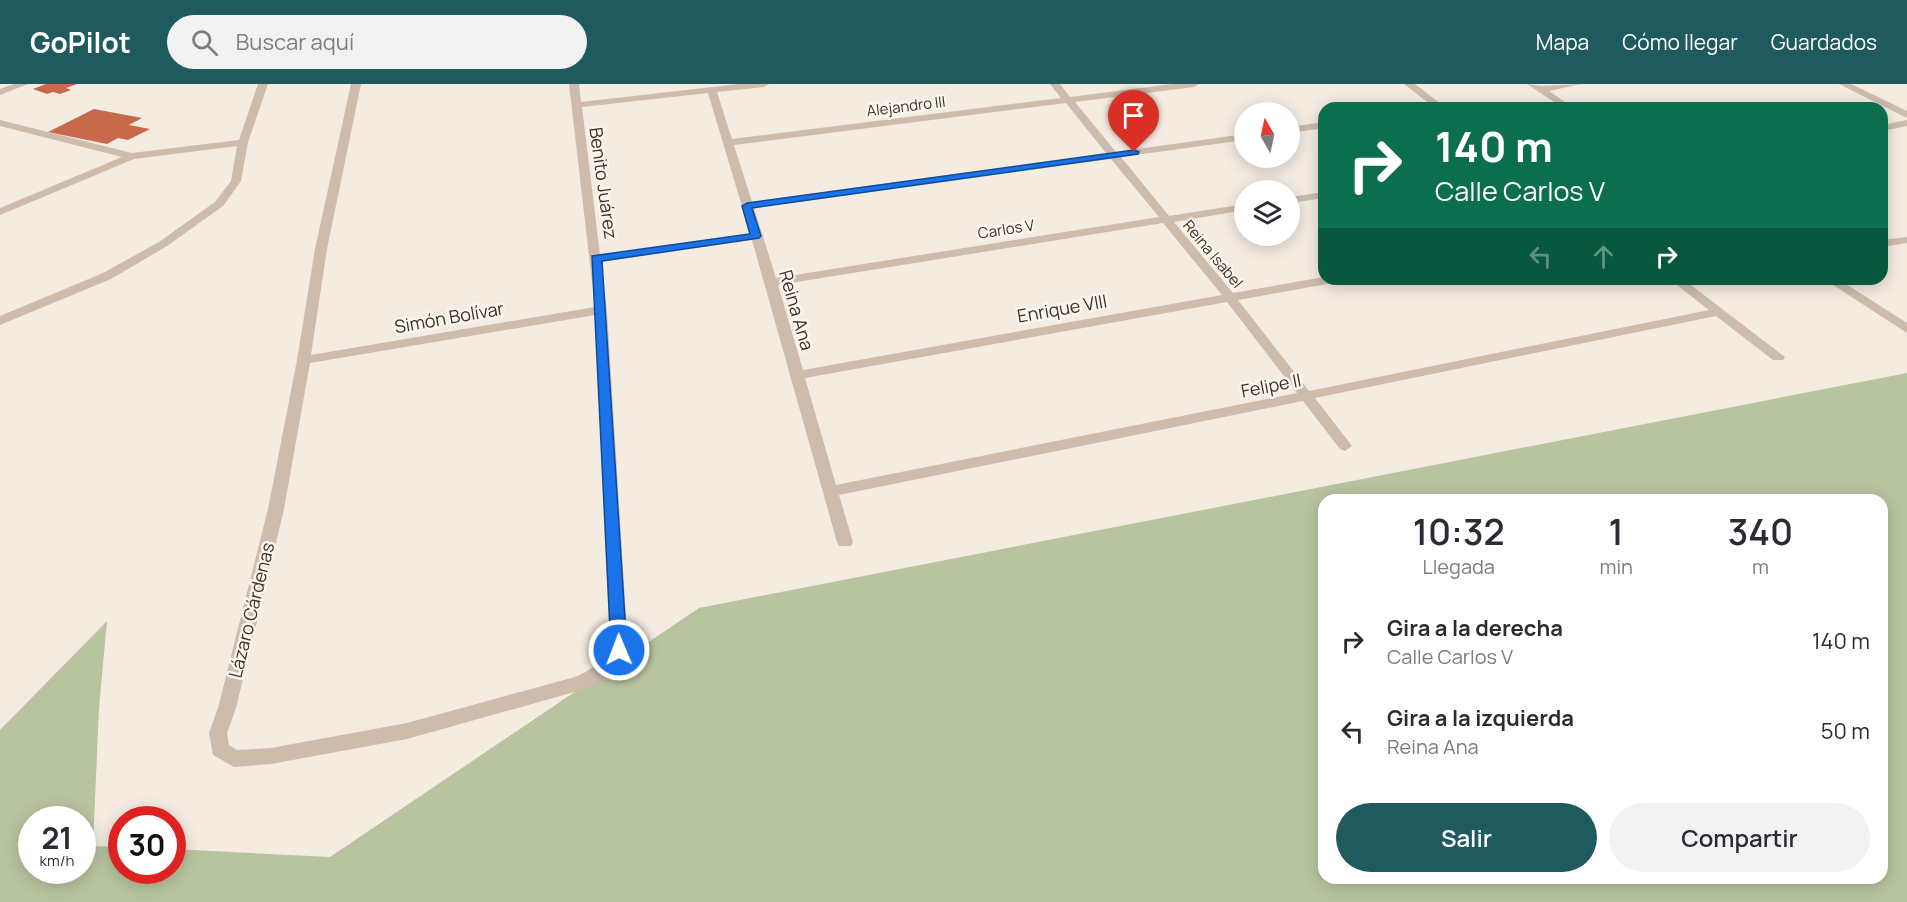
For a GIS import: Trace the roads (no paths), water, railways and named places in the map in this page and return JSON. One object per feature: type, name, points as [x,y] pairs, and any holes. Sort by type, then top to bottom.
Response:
[{"type":"street","points":[[0,92],[22,84]]},
{"type":"street","points":[[0,321],[107,276],[163,244],[219,204],[236,181],[243,142],[263,84]]},
{"type":"street","name":"Lázaro Cárdenas","points":[[356,84],[321,249],[304,360],[276,509],[227,708],[218,733],[220,749],[234,759],[272,756],[396,733],[578,684],[599,675]]},
{"type":"street","name":"Benito Juárez","points":[[574,84],[601,310],[619,650],[611,664],[599,675]]},
{"type":"street","points":[[576,105],[764,84]]},
{"type":"street","name":"Reina Isabel","points":[[1055,84],[1229,296],[1345,446]]},
{"type":"street","name":"Alejandro III","points":[[729,143],[1194,84]]},
{"type":"street","points":[[1409,84],[1433,102]]},
{"type":"street","points":[[1536,86],[1576,84]]},
{"type":"street","points":[[1844,84],[1881,102]]},
{"type":"street","points":[[1536,86],[1560,102]]},
{"type":"street","name":"Reina Ana","points":[[712,90],[771,282],[845,542]]},
{"type":"street","points":[[1888,106],[1907,115]]},
{"type":"street","points":[[0,123],[132,156]]},
{"type":"street","points":[[1888,127],[1907,123]]},
{"type":"street","points":[[1300,129],[1318,126]]},
{"type":"street","points":[[747,206],[1234,138]]},
{"type":"street","points":[[0,212],[132,156],[243,142]]},
{"type":"street","points":[[1300,199],[1318,196]]},
{"type":"street","name":"Carlos V","points":[[771,282],[1234,209]]},
{"type":"street","points":[[596,258],[756,236]]},
{"type":"street","points":[[1888,243],[1907,240]]},
{"type":"street","name":"Enrique VIII","points":[[797,375],[1318,281]]},
{"type":"street","points":[[1683,285],[1778,357]]},
{"type":"street","points":[[1839,285],[1907,329]]},
{"type":"street","name":"Simón Bolívar","points":[[304,360],[601,310]]},
{"type":"street","name":"Felipe II","points":[[830,492],[1719,312]]}]
